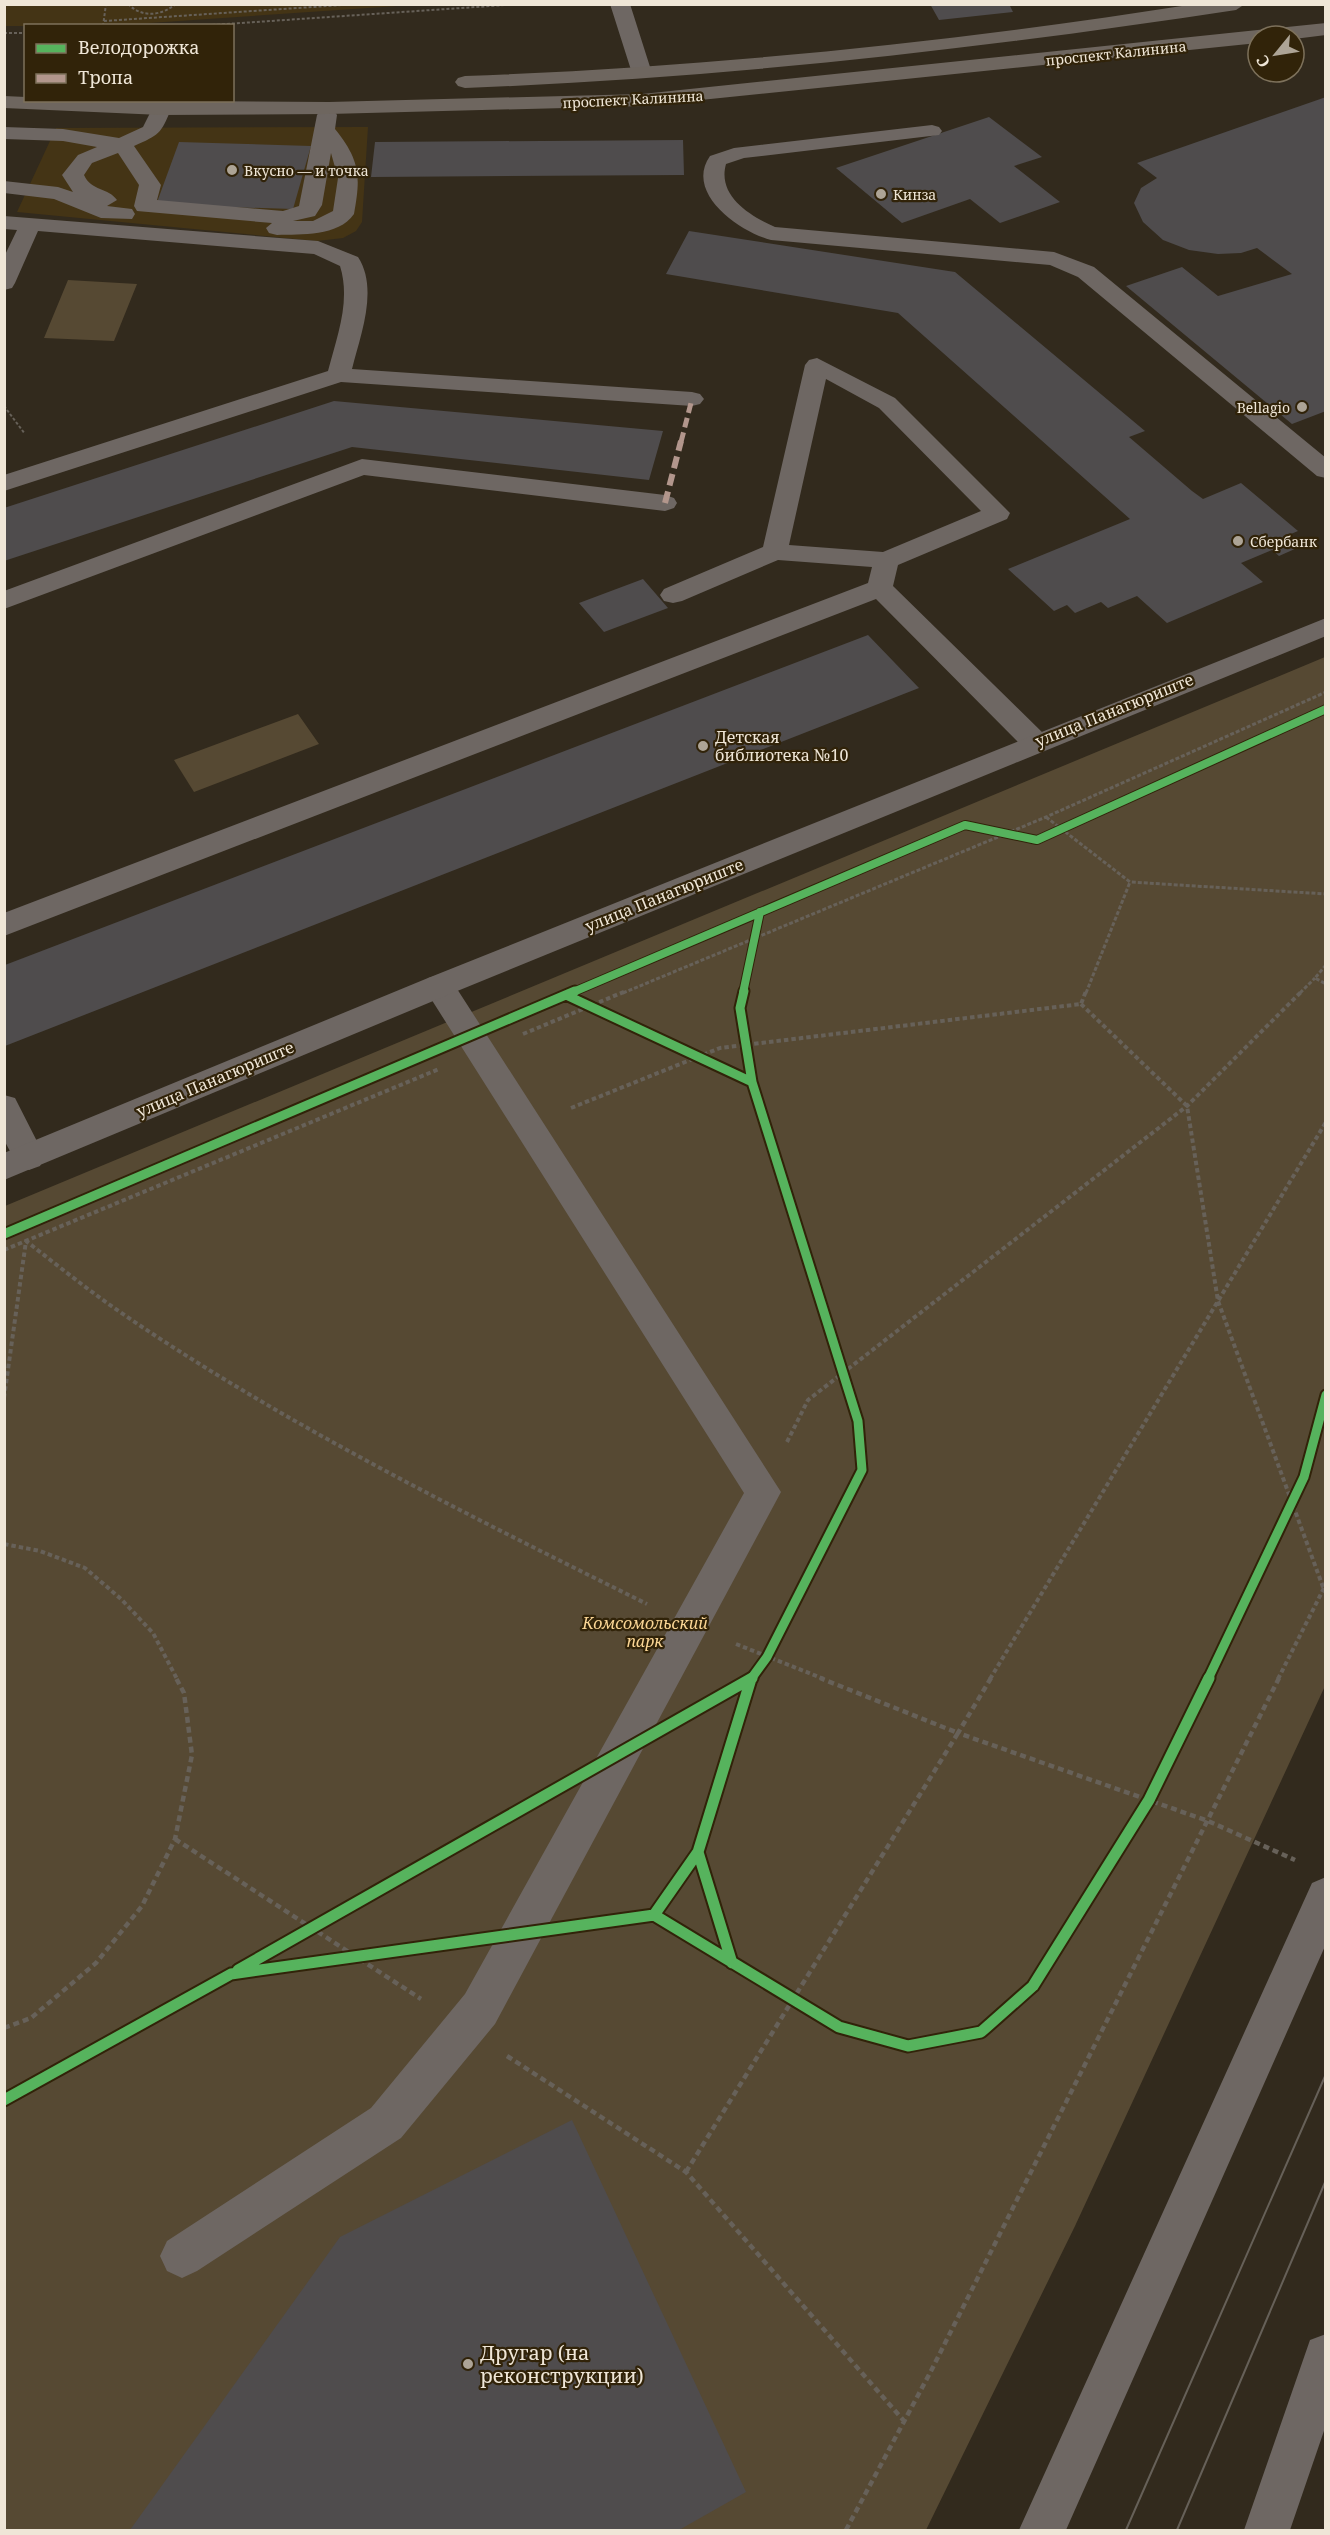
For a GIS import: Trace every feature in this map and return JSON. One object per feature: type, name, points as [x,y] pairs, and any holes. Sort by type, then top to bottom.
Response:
[{"type":"main road","name":"проспект Калинина","points":[[443,83],[544,79],[899,51],[1061,31],[1236,4]]},
{"type":"main road","points":[[1306,31],[1326,29]]},
{"type":"main road","name":"проспект Калинина","points":[[4,102],[161,109],[328,108],[642,100],[1246,38]]},
{"type":"main road","points":[[4,84],[24,85]]},
{"type":"street","points":[[620,4],[641,70]]},
{"type":"street","points":[[161,109],[152,131],[85,159],[73,176],[76,184],[99,198],[145,206],[283,217],[307,211],[317,184],[328,108]]},
{"type":"street","points":[[4,187],[58,193],[101,212],[269,228],[317,227],[343,214],[349,184],[348,163],[341,149],[325,131]]},
{"type":"street","points":[[932,131],[741,152],[717,160],[713,169],[714,183],[737,217],[771,233],[1054,259],[1086,272],[1326,471]]},
{"type":"street","points":[[4,133],[63,135],[122,144],[150,185],[145,206]]},
{"type":"street","points":[[4,222],[318,248],[350,262],[357,285],[353,319],[339,375]]},
{"type":"street","points":[[4,283],[30,224]]},
{"type":"street","points":[[673,595],[775,552],[886,560],[998,513],[887,403],[818,365],[775,552]]},
{"type":"street","points":[[4,483],[339,375],[692,399]]},
{"type":"street","points":[[4,601],[362,467],[665,503]]},
{"type":"street","points":[[880,588],[886,560]]},
{"type":"street","points":[[880,588],[1035,742]]},
{"type":"street","points":[[4,925],[880,588]]},
{"type":"street","name":"улица Панагюриште","points":[[17,1162],[439,986],[1035,742],[1326,626]]},
{"type":"street","points":[[182,2256],[386,2123],[480,2009],[764,1492],[530,1124],[439,986]]},
{"type":"street","points":[[4,1107],[17,1162]]},
{"type":"street","points":[[1042,2530],[1315,1880]]},
{"type":"street","points":[[1267,2530],[1326,2356]]},
{"type":"path","points":[[103,24],[106,4]]},
{"type":"path","points":[[128,4],[136,11],[150,13],[168,10],[177,4]]},
{"type":"path","points":[[104,21],[357,4]]},
{"type":"path","points":[[226,24],[520,4]]},
{"type":"path","points":[[150,13],[150,18]]},
{"type":"path","points":[[4,33],[24,33]]},
{"type":"path","points":[[4,1250],[1046,817],[1326,692]]},
{"type":"path","points":[[1046,817],[1057,830],[1130,882],[1326,894]]},
{"type":"path","points":[[1057,830],[1071,824]]},
{"type":"path","points":[[985,829],[1026,838]]},
{"type":"path","points":[[1081,1005],[1130,882]]},
{"type":"path","points":[[764,1492],[808,1400],[845,1377],[1187,1106],[1326,965]]},
{"type":"path","points":[[1315,978],[1326,984]]},
{"type":"path","points":[[574,999],[601,1011]]},
{"type":"path","points":[[530,1124],[720,1048],[1081,1005]]},
{"type":"path","points":[[846,2530],[904,2421],[1208,1821],[1324,1586],[1218,1301],[1187,1106],[1081,1005]]},
{"type":"path","points":[[687,1052],[708,1062]]},
{"type":"path","points":[[686,2172],[958,1733],[1326,1122]]},
{"type":"path","points":[[5,1396],[26,1241]]},
{"type":"path","points":[[26,1241],[133,1321],[292,1418],[513,1537],[690,1625],[764,1660],[958,1733],[1208,1821],[1315,1880]]},
{"type":"path","points":[[840,1361],[845,1377]]},
{"type":"path","points":[[1285,1521],[1300,1486]]},
{"type":"path","points":[[4,1544],[40,1551],[85,1568],[121,1599],[153,1633],[184,1693],[192,1755],[175,1839],[142,1906],[96,1963],[31,2018],[4,2028]]},
{"type":"path","points":[[764,1660],[772,1646]]},
{"type":"path","points":[[1143,1810],[1154,1790]]},
{"type":"path","points":[[175,1839],[686,2172],[904,2421]]},
{"type":"path","points":[[301,1934],[321,1922]]},
{"type":"path","points":[[343,1958],[377,1954]]},
{"type":"path","points":[[783,1993],[802,2005]]},
{"type":"shaded area","points":[[5,4],[412,4],[135,24],[5,26]]},
{"type":"shaded area","points":[[368,127],[362,222],[356,231],[343,238],[317,241],[17,212],[56,128]]},
{"type":"green space","points":[[68,280],[137,284],[114,341],[44,338]]},
{"type":"green space","name":"Комсомольский парк","points":[[1325,657],[1325,1686],[1075,2226],[926,2530],[5,2530],[5,1206]]},
{"type":"green space","points":[[298,714],[319,744],[194,792],[174,760]]},
{"type":"building","points":[[930,4],[1009,4],[1013,12],[939,20]]},
{"type":"building","points":[[1326,97],[1326,411],[1292,424],[1126,286],[1182,267],[1218,296],[1292,274],[1257,248],[1241,253],[1218,254],[1189,250],[1163,240],[1143,222],[1134,203],[1141,188],[1157,178],[1137,163]]},
{"type":"building","points":[[989,117],[1042,157],[1014,166],[1060,202],[1000,223],[970,199],[902,223],[836,168]]},
{"type":"building","points":[[683,140],[684,175],[371,177],[375,142]]},
{"type":"building","points":[[179,142],[311,146],[293,209],[156,205]]},
{"type":"building","points":[[689,231],[955,272],[1145,431],[1129,437],[1192,491],[1203,499],[1241,483],[1298,531],[1284,537],[1297,548],[1279,556],[1272,550],[1241,563],[1263,582],[1167,623],[1137,596],[1108,608],[1101,602],[1075,613],[1067,605],[1054,611],[1008,569],[1130,519],[898,313],[666,274]]},
{"type":"building","points":[[334,401],[663,431],[649,480],[352,447],[4,561],[4,508]]},
{"type":"building","points":[[643,579],[668,608],[604,632],[579,603]]},
{"type":"building","points":[[868,635],[919,688],[5,1046],[5,965]]},
{"type":"building","name":"Другар (на реконструкции)","points":[[572,2120],[746,2492],[679,2530],[130,2530],[340,2237]]},
{"type":"tram line","points":[[1126,2530],[1326,2074]]},
{"type":"tram line","points":[[1177,2530],[1326,2180]]},
{"type":"marked path","points":[[665,503],[692,399]]},
{"type":"cycle path","points":[[4,1234],[965,825],[1037,840],[1326,709]]},
{"type":"cycle path","points":[[238,1970],[751,1679],[767,1657],[862,1470],[858,1421],[752,1082],[740,1008],[760,912]]},
{"type":"cycle path","points":[[566,995],[752,1082]]},
{"type":"cycle path","points":[[4,2100],[231,1974],[654,1915],[839,2027],[908,2046],[981,2032],[1033,1986],[1149,1800],[1304,1477],[1326,1395]]},
{"type":"cycle path","points":[[732,1963],[698,1852],[751,1679]]},
{"type":"cycle path","points":[[654,1915],[698,1852]]},
{"type":"place","name":"Вкусно — и точка","points":[[232,170]]},
{"type":"place","name":"Кинза","points":[[881,194]]},
{"type":"place","name":"Bellagio","points":[[1302,407]]},
{"type":"place","name":"Сбербанк","points":[[1238,541]]},
{"type":"place","name":"Детская библиотека №10","points":[[703,746]]},
{"type":"place","name":"Другар (на реконструкции)","points":[[468,2364]]}]
